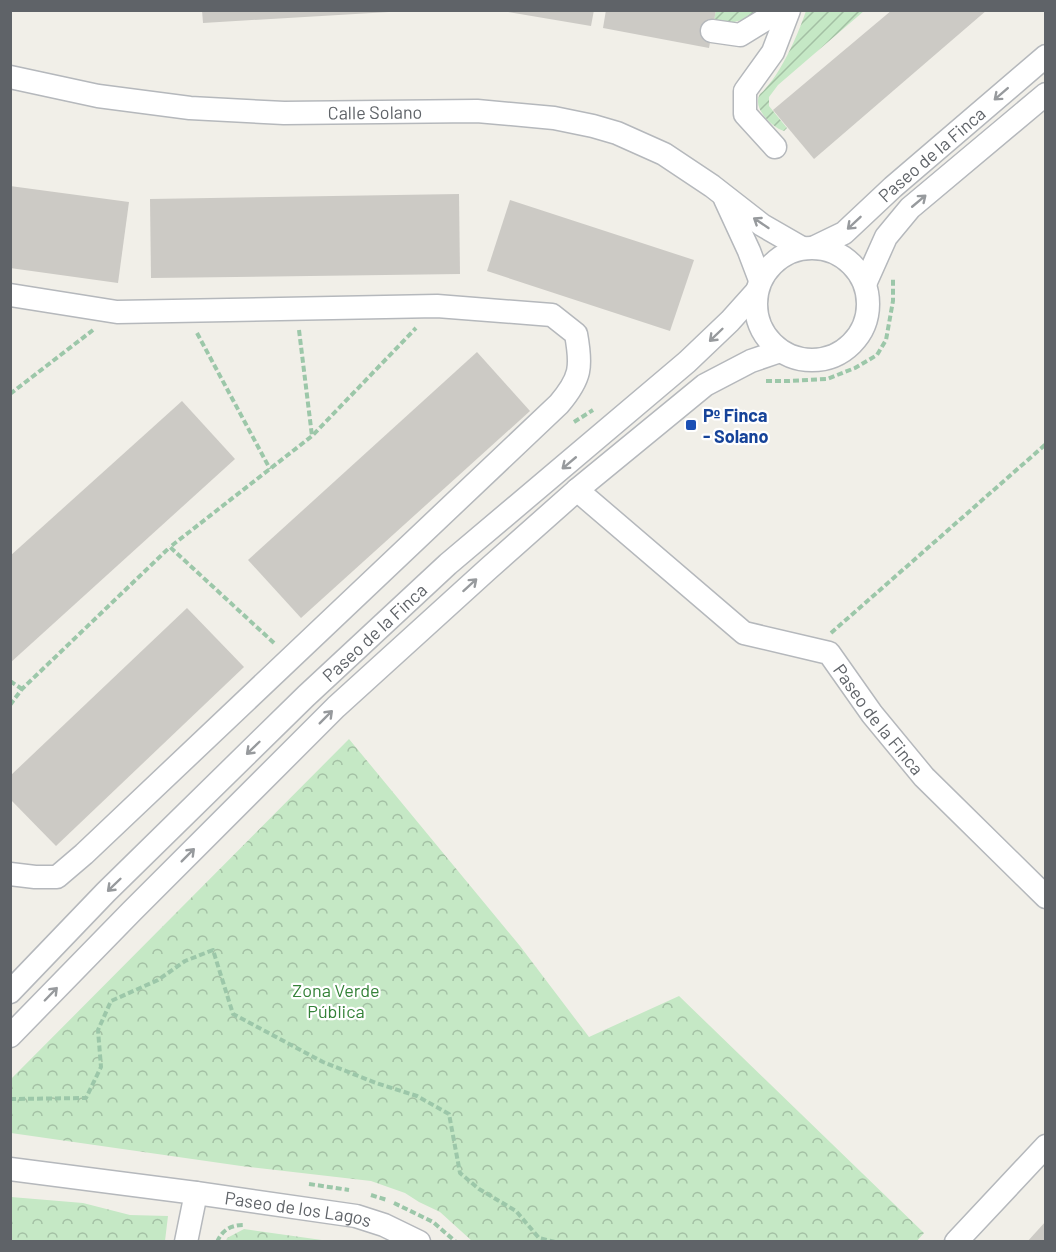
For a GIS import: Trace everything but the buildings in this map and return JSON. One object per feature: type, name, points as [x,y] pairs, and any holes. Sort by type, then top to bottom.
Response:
[{"type":"street","points":[[712,31],[740,35],[781,10]]},
{"type":"street","points":[[775,147],[746,114],[745,91],[773,52],[789,10]]},
{"type":"street","name":"Paseo de la Finca","points":[[809,248],[844,233],[893,187],[1046,56]]},
{"type":"street","name":"Calle Solano","points":[[10,77],[98,96],[226,111],[284,113],[477,111],[554,118],[593,126],[664,154],[688,169],[762,225],[809,248]]},
{"type":"street","name":"Paseo de la Finca","points":[[865,284],[886,237],[910,208],[1046,94]]},
{"type":"street","name":"Calle Solano","points":[[723,195],[749,251],[758,286]]},
{"type":"street","points":[[809,248],[836,252],[854,265],[865,284],[868,312],[857,338],[835,356],[807,360],[780,351],[764,335],[756,315],[758,286],[777,259],[809,248]]},
{"type":"street","name":"Paseo de la Finca","points":[[10,992],[106,892],[306,696],[448,564],[687,362],[730,321],[758,286]]},
{"type":"street","points":[[10,295],[117,312],[437,306],[552,315],[576,334],[580,355],[579,372],[571,389],[559,404],[84,854],[57,877],[10,874]]},
{"type":"street","name":"Paseo de la Finca","points":[[10,1036],[336,707],[488,568],[705,385],[751,362],[780,351]]},
{"type":"street","name":"Paseo de la Finca","points":[[578,490],[744,633],[829,653],[872,714],[924,777],[1046,897]]},
{"type":"street","points":[[956,1242],[1046,1146]]},
{"type":"street","name":"Paseo de los Lagos","points":[[10,1168],[356,1216],[384,1225],[418,1242]]},
{"type":"street","points":[[186,1242],[203,1194]]},
{"type":"street","name":"Paseo de los Lagos","points":[[201,1242],[203,1194]]},
{"type":"path","points":[[760,381],[827,378],[855,368],[877,355],[886,340],[893,301],[893,275]]},
{"type":"path","points":[[10,705],[22,689],[170,547],[312,436],[437,306]]},
{"type":"path","points":[[296,308],[312,436]]},
{"type":"path","points":[[185,311],[270,469]]},
{"type":"path","points":[[10,394],[117,312]]},
{"type":"path","points":[[813,649],[1046,444]]},
{"type":"path","points":[[170,547],[291,658]]},
{"type":"path","points":[[10,681],[22,689]]},
{"type":"path","points":[[10,1099],[86,1098],[101,1067],[99,1030],[111,1001],[158,980],[185,961],[213,950],[233,1014],[323,1062],[417,1096],[449,1114],[460,1173],[479,1189],[516,1211],[539,1238],[555,1242]]},
{"type":"green space","points":[[716,11],[759,11],[737,21],[713,23]]},
{"type":"green space","points":[[806,11],[864,11],[778,85],[769,97],[769,106],[787,128],[784,131],[775,126],[761,112],[759,95],[774,78],[787,56]]},
{"type":"green space","name":"Zona Verde Pública","points":[[349,739],[520,946],[589,1037],[679,996],[924,1233],[916,1242],[472,1241],[440,1212],[405,1193],[371,1181],[241,1166],[11,1133],[11,1079]]},
{"type":"green space","points":[[11,1197],[83,1203],[130,1215],[168,1216],[165,1241],[11,1241]]},
{"type":"green space","points":[[244,1229],[329,1241],[226,1241],[227,1238]]},
{"type":"place","name":"Pº Finca - Solano","points":[[691,425]]}]
